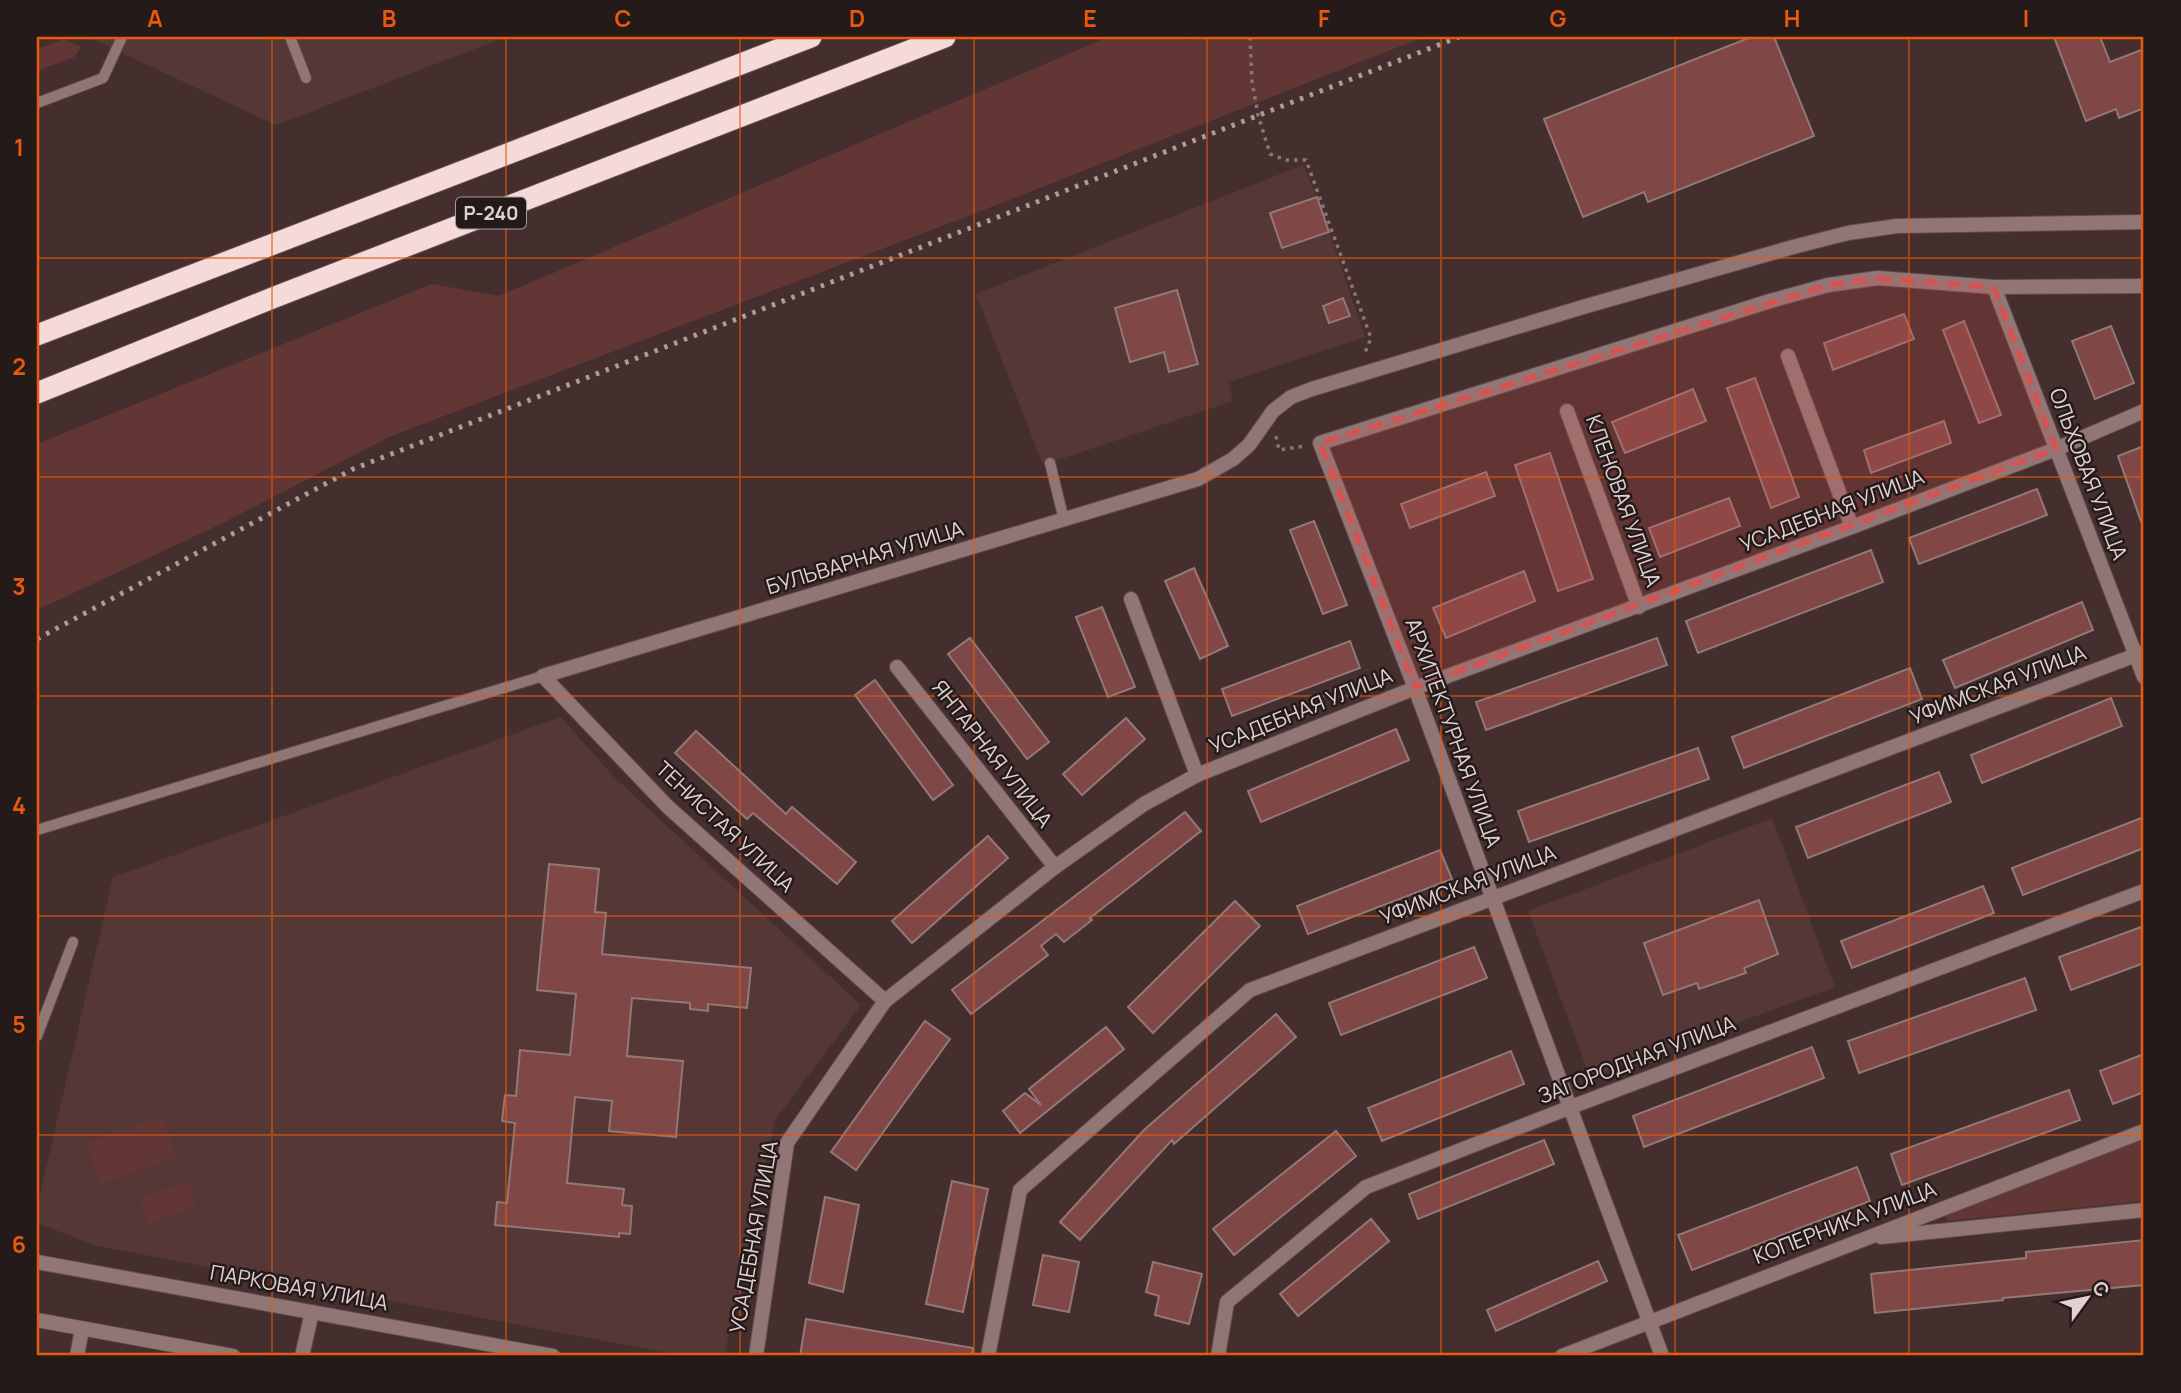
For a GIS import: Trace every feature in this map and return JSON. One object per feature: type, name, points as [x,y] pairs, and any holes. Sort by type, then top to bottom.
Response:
[{"type":"highway","name":"Р-240","points":[[37,335],[811,37]]},
{"type":"highway","name":"Р-240","points":[[37,393],[288,292],[946,37]]},
{"type":"street","name":"БУЛЬВАРНАЯ УЛИЦА","points":[[543,676],[1198,479],[1233,459],[1249,444],[1273,411],[1292,397],[1312,389],[1793,247],[1848,233],[1897,226],[2144,222]]},
{"type":"street","name":"АРХИТЕКТУРНАЯ УЛИЦА","points":[[1662,1355],[1415,688],[1320,443],[1756,305],[1828,285],[1878,278],[1994,287]]},
{"type":"street","points":[[1994,287],[2144,286]]},
{"type":"street","name":"ОЛЬХОВАЯ УЛИЦА","points":[[1994,287],[2056,449],[2140,654],[2144,677]]},
{"type":"street","points":[[1788,356],[1852,527]]},
{"type":"street","name":"КЛЕНОВАЯ УЛИЦА","points":[[1567,411],[1639,607]]},
{"type":"street","name":"УСАДЕБНАЯ УЛИЦА","points":[[755,1356],[787,1143],[885,1001],[1055,867],[1144,804],[1197,775],[1415,688],[1852,527],[2056,449],[2144,411]]},
{"type":"street","points":[[1131,598],[1197,775]]},
{"type":"street","name":"УФИМСКАЯ УЛИЦА","points":[[988,1356],[1020,1190],[1250,990],[2140,654]]},
{"type":"street","name":"ЯНТАРНАЯ УЛИЦА","points":[[897,667],[1055,867]]},
{"type":"street","name":"ТЕНИСТАЯ УЛИЦА","points":[[543,676],[668,807],[885,1001]]},
{"type":"street","name":"ЗАГОРОДНАЯ УЛИЦА","points":[[1218,1356],[1227,1302],[1366,1187],[2144,891]]},
{"type":"street","name":"КОПЕРНИКА УЛИЦА","points":[[1562,1356],[2144,1131]]},
{"type":"street","points":[[1862,1238],[2144,1210]]},
{"type":"street","name":"ПАРКОВАЯ УЛИЦА","points":[[37,1262],[553,1356]]},
{"type":"street","points":[[302,1356],[312,1312]]},
{"type":"street","points":[[37,1320],[233,1356]]},
{"type":"street","points":[[77,1356],[82,1329]]},
{"type":"lane","points":[[37,103],[103,78],[122,37]]},
{"type":"lane","points":[[290,37],[306,78]]},
{"type":"lane","points":[[1050,463],[1064,520]]},
{"type":"lane","points":[[37,830],[543,676]]},
{"type":"lane","points":[[37,1036],[73,942]]},
{"type":"path","points":[[1250,37],[1252,81],[1258,115],[1270,153],[1286,160],[1306,160],[1371,338],[1364,355],[1355,358]]},
{"type":"highlighted area","points":[[1878,278],[1994,287],[2056,449],[1415,688],[1320,443],[1828,285]]},
{"type":"shaded area","points":[[88,37],[506,37],[276,125]]},
{"type":"shaded area","points":[[1108,37],[1182,37],[1185,40],[1193,37],[1424,37],[963,218],[389,437],[221,524],[37,610],[37,444],[432,284],[499,296]]},
{"type":"shaded area","points":[[64,39],[81,47],[74,57],[37,71],[37,49]]},
{"type":"shaded area","points":[[1303,165],[1317,197],[1365,337],[1228,382],[1233,401],[1043,465],[976,294]]},
{"type":"shaded area","points":[[561,717],[614,777],[861,1005],[775,1120],[724,1356],[685,1356],[97,1246],[37,1223],[37,1208],[113,877]]},
{"type":"shaded area","points":[[1772,818],[1835,987],[1590,1077],[1528,911]]},
{"type":"shaded area","points":[[162,1116],[177,1157],[101,1184],[86,1143]]},
{"type":"shaded area","points":[[2144,1138],[2144,1201],[1948,1221],[1946,1216],[1956,1210]]},
{"type":"shaded area","points":[[188,1180],[197,1206],[149,1223],[139,1198]]},
{"type":"building","points":[[1751,37],[1774,37],[1814,136],[1648,202],[1644,192],[1583,217],[1544,119]]},
{"type":"building","points":[[2054,37],[2100,37],[2110,62],[2144,49],[2144,108],[2119,118],[2116,109],[2086,121]]},
{"type":"building","points":[[1317,197],[1329,232],[1282,248],[1270,213]]},
{"type":"building","points":[[1177,290],[1198,364],[1169,372],[1164,352],[1130,362],[1115,308]]},
{"type":"building","points":[[1343,298],[1350,316],[1329,323],[1323,306]]},
{"type":"building","points":[[1904,314],[1914,339],[1833,370],[1824,343]]},
{"type":"building","points":[[1964,321],[2001,415],[1979,423],[1943,330]]},
{"type":"building","points":[[2111,326],[2134,383],[2095,399],[2072,341]]},
{"type":"building","points":[[1755,378],[1799,497],[1771,508],[1727,388]]},
{"type":"building","points":[[1693,389],[1706,421],[1625,453],[1612,422]]},
{"type":"building","points":[[1944,421],[1951,443],[1871,473],[1864,450]]},
{"type":"building","points":[[2144,446],[2144,523],[2142,524],[2118,456]]},
{"type":"building","points":[[1550,453],[1593,579],[1558,591],[1515,465]]},
{"type":"building","points":[[1486,472],[1495,496],[1410,528],[1401,504]]},
{"type":"building","points":[[2037,489],[2047,515],[1919,564],[1909,538]]},
{"type":"building","points":[[1729,498],[1740,526],[1660,557],[1649,528]]},
{"type":"building","points":[[1314,521],[1347,605],[1323,614],[1290,530]]},
{"type":"building","points":[[1871,550],[1883,582],[1698,653],[1686,621]]},
{"type":"building","points":[[1194,568],[1228,646],[1200,659],[1165,581]]},
{"type":"building","points":[[1524,571],[1535,601],[1446,638],[1433,608]]},
{"type":"building","points":[[2082,602],[2093,630],[1955,688],[1943,660]]},
{"type":"building","points":[[1102,607],[1135,687],[1108,697],[1076,617]]},
{"type":"building","points":[[970,638],[1049,742],[1027,759],[948,654]]},
{"type":"building","points":[[1657,638],[1667,665],[1486,730],[1476,702]]},
{"type":"building","points":[[1350,641],[1360,668],[1232,716],[1222,689]]},
{"type":"building","points":[[1910,668],[1922,699],[1744,768],[1732,737]]},
{"type":"building","points":[[875,680],[953,785],[933,800],[855,695]]},
{"type":"building","points":[[2111,698],[2122,726],[1982,783],[1971,755]]},
{"type":"building","points":[[1126,718],[1145,739],[1082,795],[1063,774]]},
{"type":"building","points":[[1396,729],[1409,760],[1261,822],[1248,791]]},
{"type":"building","points":[[696,731],[786,814],[792,807],[856,862],[837,884],[753,813],[747,819],[675,753]]},
{"type":"building","points":[[1698,748],[1709,779],[1529,842],[1518,811]]},
{"type":"building","points":[[1939,772],[1951,802],[1808,858],[1796,827]]},
{"type":"building","points":[[1185,812],[1201,831],[1090,918],[1092,920],[1064,942],[1056,934],[1041,946],[1048,955],[971,1014],[952,990]]},
{"type":"building","points":[[2144,817],[2144,848],[2023,895],[2012,868]]},
{"type":"building","points":[[988,836],[1008,858],[912,943],[892,921]]},
{"type":"building","points":[[1440,850],[1452,879],[1308,934],[1297,906]]},
{"type":"building","points":[[549,864],[599,869],[595,912],[606,913],[602,954],[751,968],[747,1008],[708,1004],[708,1011],[690,1009],[690,1003],[632,998],[627,1056],[683,1061],[676,1137],[609,1131],[612,1101],[575,1097],[567,1183],[624,1189],[622,1205],[632,1206],[630,1234],[619,1233],[619,1237],[495,1225],[497,1202],[507,1203],[515,1123],[502,1121],[505,1095],[516,1096],[520,1050],[570,1055],[576,994],[537,990]]},
{"type":"building","points":[[1983,886],[1994,913],[1852,968],[1841,941]]},
{"type":"building","points":[[1759,900],[1778,954],[1744,968],[1746,973],[1699,989],[1697,983],[1663,995],[1644,943]]},
{"type":"building","points":[[1235,901],[1260,926],[1153,1033],[1128,1007]]},
{"type":"building","points":[[2144,926],[2144,963],[2071,990],[2059,957]]},
{"type":"building","points":[[1474,947],[1487,978],[1341,1035],[1329,1003]]},
{"type":"building","points":[[2025,978],[2036,1010],[1859,1073],[1848,1041]]},
{"type":"building","points":[[1276,1014],[1296,1037],[1174,1144],[1172,1140],[1080,1240],[1060,1222],[1144,1130]]},
{"type":"building","points":[[925,1021],[950,1039],[856,1170],[831,1152]]},
{"type":"building","points":[[1106,1027],[1124,1049],[1020,1133],[1003,1111],[1025,1093],[1041,1105],[1029,1089]]},
{"type":"building","points":[[1812,1047],[1824,1078],[1644,1147],[1633,1116]]},
{"type":"building","points":[[1511,1051],[1524,1084],[1382,1141],[1368,1108]]},
{"type":"building","points":[[2144,1054],[2144,1092],[2113,1104],[2100,1071]]},
{"type":"building","points":[[2069,1090],[2080,1120],[1902,1185],[1891,1154]]},
{"type":"building","points":[[1336,1131],[1356,1156],[1234,1255],[1213,1229]]},
{"type":"building","points":[[1544,1140],[1554,1164],[1418,1219],[1409,1194]]},
{"type":"building","points":[[1857,1167],[1870,1201],[1692,1270],[1678,1235]]},
{"type":"building","points":[[952,1181],[988,1189],[963,1312],[926,1304]]},
{"type":"building","points":[[825,1197],[859,1205],[843,1292],[809,1283]]},
{"type":"building","points":[[1371,1219],[1389,1241],[1298,1316],[1280,1294]]},
{"type":"building","points":[[2144,1240],[2144,1285],[1875,1313],[1871,1274],[2026,1258],[2026,1252]]},
{"type":"building","points":[[1043,1255],[1079,1262],[1069,1312],[1033,1305]]},
{"type":"building","points":[[1598,1261],[1607,1281],[1496,1331],[1487,1310]]},
{"type":"building","points":[[1153,1262],[1202,1274],[1189,1324],[1155,1315],[1159,1296],[1146,1292]]},
{"type":"building","points":[[806,1319],[973,1348],[972,1356],[800,1356]]},
{"type":"railway","points":[[37,639],[353,469],[1459,37]]}]
